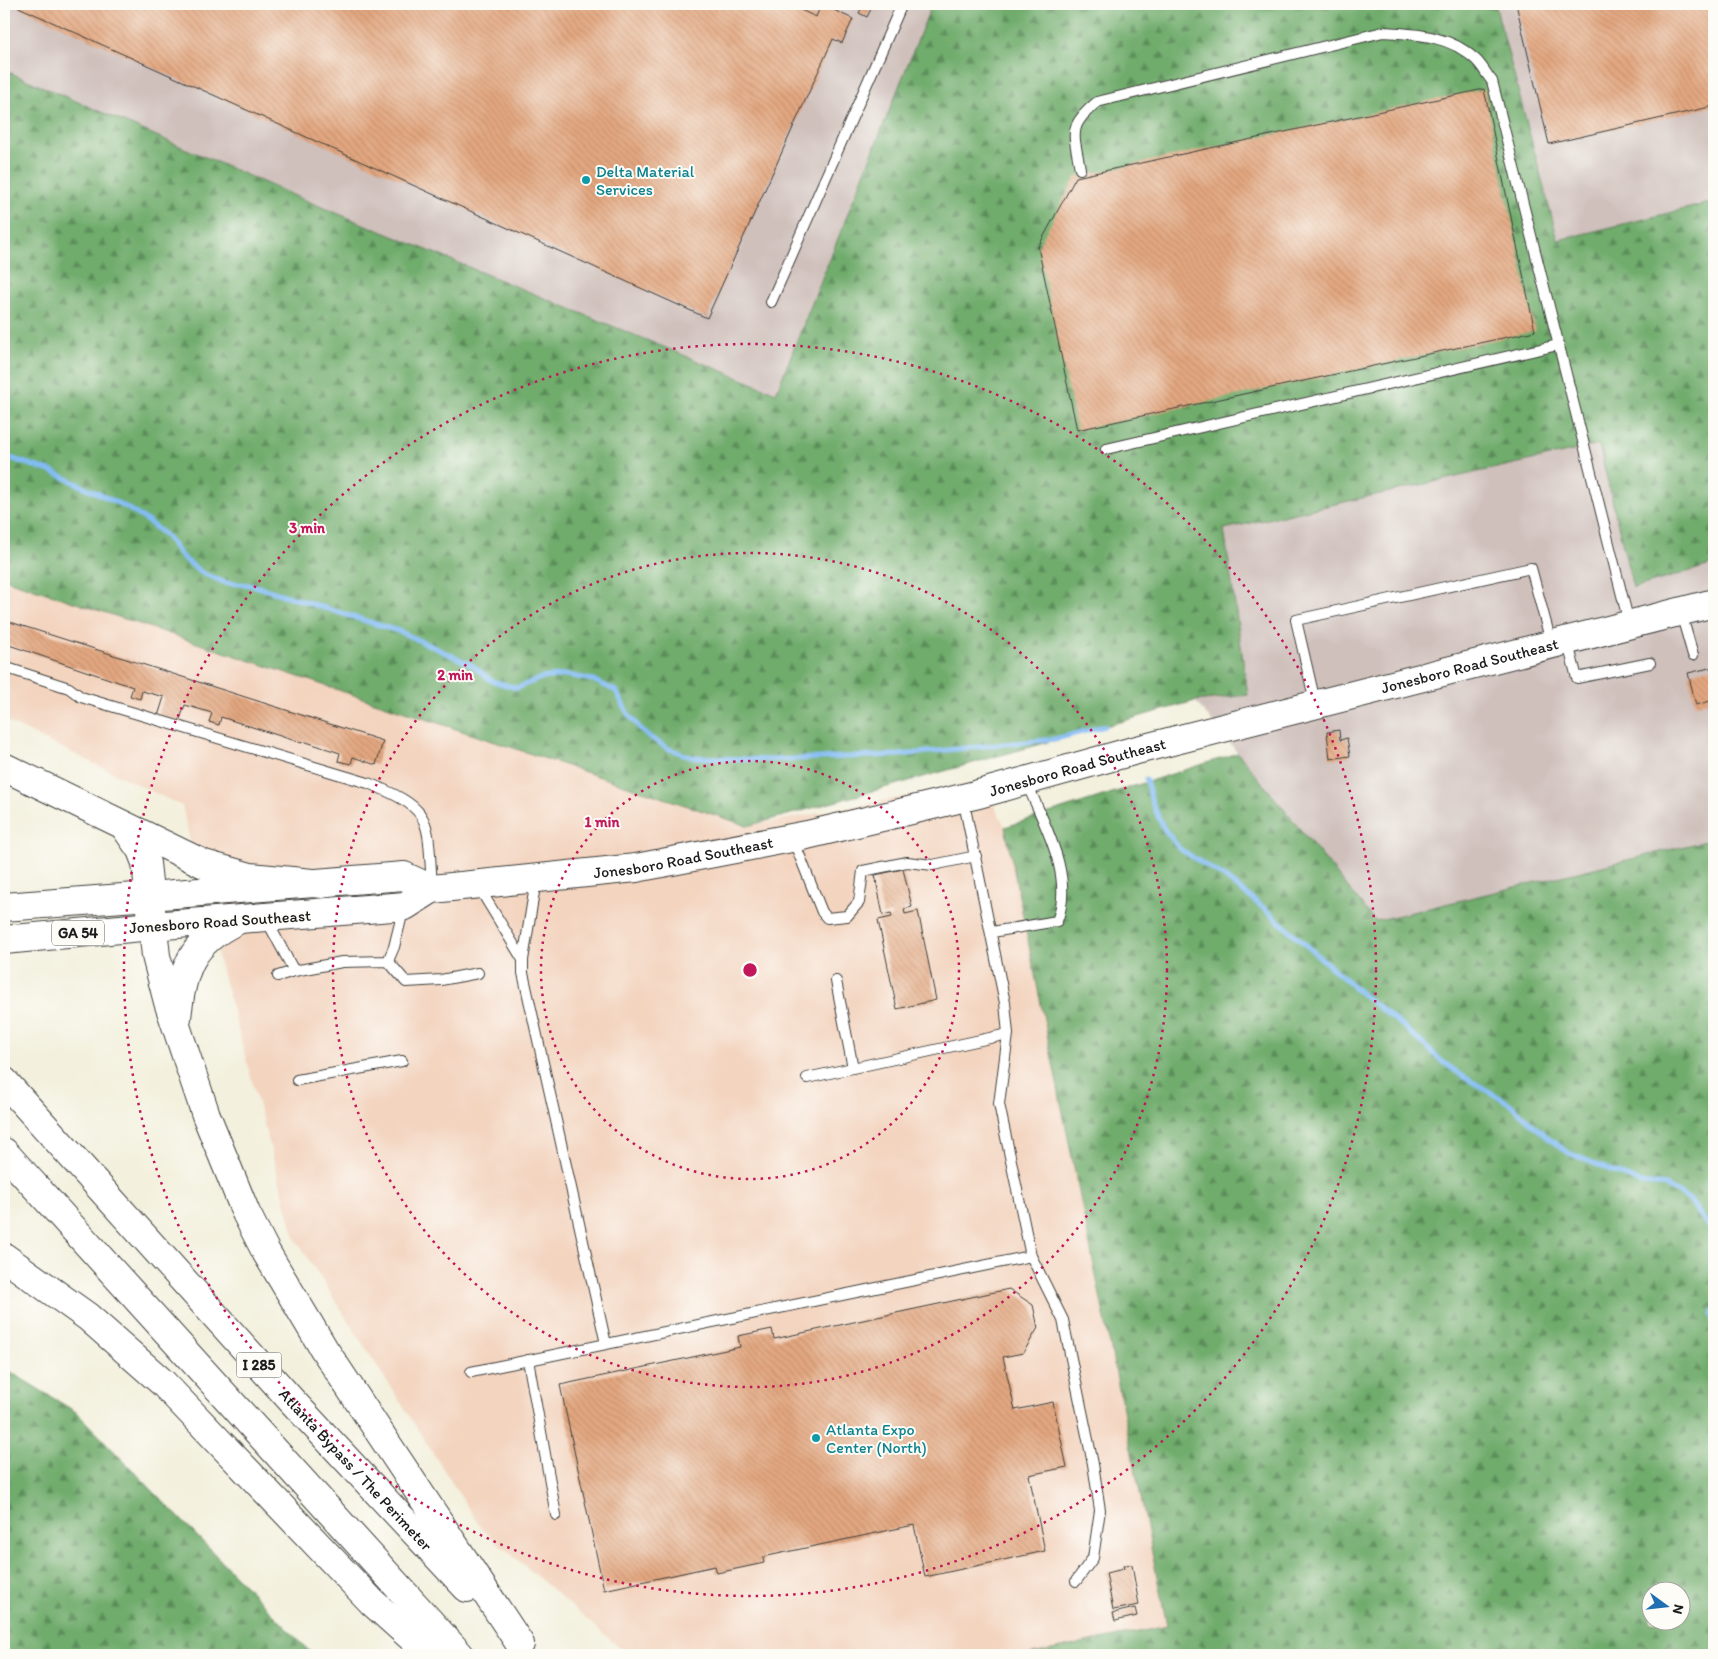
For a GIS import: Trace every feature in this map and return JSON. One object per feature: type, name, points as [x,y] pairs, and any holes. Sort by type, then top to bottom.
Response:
[{"type":"main road","name":"Jonesboro Road Southeast","points":[[4,940],[405,906],[432,889],[636,868],[793,838],[963,797],[1559,641],[1714,603]]},
{"type":"main road","points":[[4,767],[180,854],[228,872],[271,880],[323,884]]},
{"type":"main road","points":[[126,827],[142,850],[146,863],[152,926],[162,980],[206,1115],[246,1213],[266,1252],[329,1356],[524,1650]]},
{"type":"main road","name":"Jonesboro Road Southeast","points":[[4,907],[323,884],[404,876],[432,889]]},
{"type":"main road","points":[[176,1022],[184,973],[193,954],[218,929],[236,921]]},
{"type":"main road","name":"Atlanta Bypass / The Perimeter","points":[[4,1081],[292,1401],[524,1650]]},
{"type":"main road","name":"I 285","points":[[4,1152],[460,1655]]},
{"type":"main road","points":[[4,1257],[88,1317],[156,1377],[372,1602],[431,1655]]},
{"type":"lane","points":[[771,302],[902,4]]},
{"type":"lane","points":[[1080,169],[1073,130],[1081,115],[1097,102],[1383,32],[1420,34],[1451,42],[1475,58],[1492,81],[1630,624]]},
{"type":"lane","points":[[1106,450],[1558,345]]},
{"type":"lane","points":[[1316,704],[1296,620],[1531,568],[1559,641],[1577,678],[1650,663]]},
{"type":"lane","points":[[1681,612],[1693,655]]},
{"type":"lane","points":[[4,667],[69,688],[81,697],[368,783],[400,797],[415,808],[427,826],[432,889]]},
{"type":"lane","points":[[992,932],[1057,921],[1062,909],[1063,884],[1057,855],[1026,780]]},
{"type":"lane","points":[[963,797],[992,932],[1008,1034],[998,1104],[1031,1256],[1063,1320],[1093,1464],[1100,1510],[1093,1558],[1076,1580]]},
{"type":"lane","points":[[793,838],[822,912],[827,918],[847,916],[859,902],[863,871],[907,862],[933,865],[976,856]]},
{"type":"lane","points":[[536,878],[523,960],[523,972],[606,1344]]},
{"type":"lane","points":[[477,885],[523,960]]},
{"type":"lane","points":[[388,961],[394,947],[405,906]]},
{"type":"lane","points":[[265,918],[294,971]]},
{"type":"lane","points":[[278,976],[342,962],[388,961]]},
{"type":"lane","points":[[388,961],[406,982],[441,980],[478,973]]},
{"type":"lane","points":[[836,980],[853,1068]]},
{"type":"lane","points":[[807,1078],[1008,1034]]},
{"type":"lane","points":[[297,1080],[402,1060]]},
{"type":"lane","points":[[470,1372],[1031,1256]]},
{"type":"lane","points":[[528,1360],[556,1515]]},
{"type":"shaded area","points":[[4,4],[1714,4],[1714,845],[1375,921],[1195,701],[776,393],[295,196],[4,70]]},
{"type":"shaded area","points":[[4,579],[748,826],[983,782],[1005,827],[1167,1626],[1027,1655],[628,1655],[481,1528],[295,1238],[208,920],[182,806],[4,720]]},
{"type":"green space","points":[[932,4],[1495,4],[1558,240],[1714,202],[1714,564],[1633,588],[1599,445],[1224,529],[1248,695],[1195,701],[748,826],[4,579],[4,70],[295,196],[776,393]]},
{"type":"green space","points":[[1238,753],[1375,921],[1714,839],[1714,1655],[1027,1655],[1167,1626],[1005,827]]},
{"type":"green space","points":[[4,1368],[76,1412],[313,1655],[4,1655]]},
{"type":"building","name":"Delta Material Services","points":[[12,4],[788,4],[816,17],[821,4],[853,19],[842,43],[833,39],[707,318]]},
{"type":"building","points":[[864,4],[872,7],[867,17],[859,13]]},
{"type":"building","points":[[1516,4],[1714,4],[1714,106],[1549,144]]},
{"type":"building","points":[[1484,89],[1535,331],[1077,430],[1038,247],[1076,177]]},
{"type":"building","points":[[4,620],[383,741],[376,765],[353,757],[351,764],[338,761],[340,753],[221,717],[219,725],[209,722],[212,713],[185,705],[179,722],[158,716],[164,697],[142,691],[140,699],[130,696],[133,687],[6,644],[4,650]]},
{"type":"building","points":[[1714,667],[1714,700],[1696,705],[1688,673]]},
{"type":"building","points":[[1339,730],[1340,740],[1347,738],[1350,756],[1330,759],[1327,732]]},
{"type":"building","points":[[903,869],[912,907],[904,909],[905,914],[918,911],[936,1000],[897,1009],[878,920],[892,917],[891,913],[883,915],[875,875]]},
{"type":"building","name":"Atlanta Expo Center (North)","points":[[1009,1289],[1033,1305],[1038,1328],[1023,1353],[1003,1357],[1015,1410],[1053,1402],[1067,1467],[1029,1475],[1045,1551],[925,1577],[914,1525],[763,1557],[764,1563],[717,1573],[715,1566],[604,1590],[560,1385],[740,1347],[738,1336],[772,1329],[774,1339]]},
{"type":"building","points":[[1132,1565],[1139,1605],[1113,1610],[1106,1573],[1124,1569],[1123,1566]]},
{"type":"building","points":[[1135,1608],[1137,1616],[1115,1621],[1113,1613]]},
{"type":"waterway","points":[[4,456],[53,472],[124,506],[166,536],[182,557],[202,573],[226,583],[252,585],[401,632],[472,665],[492,681],[517,688],[541,678],[567,675],[593,680],[616,691],[628,714],[645,734],[667,748],[691,757],[769,760],[899,755],[1055,739],[1105,726]]},
{"type":"waterway","points":[[1146,780],[1153,805],[1164,829],[1180,849],[1224,877],[1265,909],[1443,1062],[1464,1077],[1509,1103],[1548,1138],[1569,1153],[1641,1183],[1666,1186],[1689,1199],[1714,1234]]},
{"type":"waterway","points":[[1714,1310],[1712,1314],[1714,1327]]},
{"type":"place","name":"Delta Material Services","points":[[586,180]]},
{"type":"place","name":"Atlanta Expo Center (North)","points":[[816,1438]]}]
